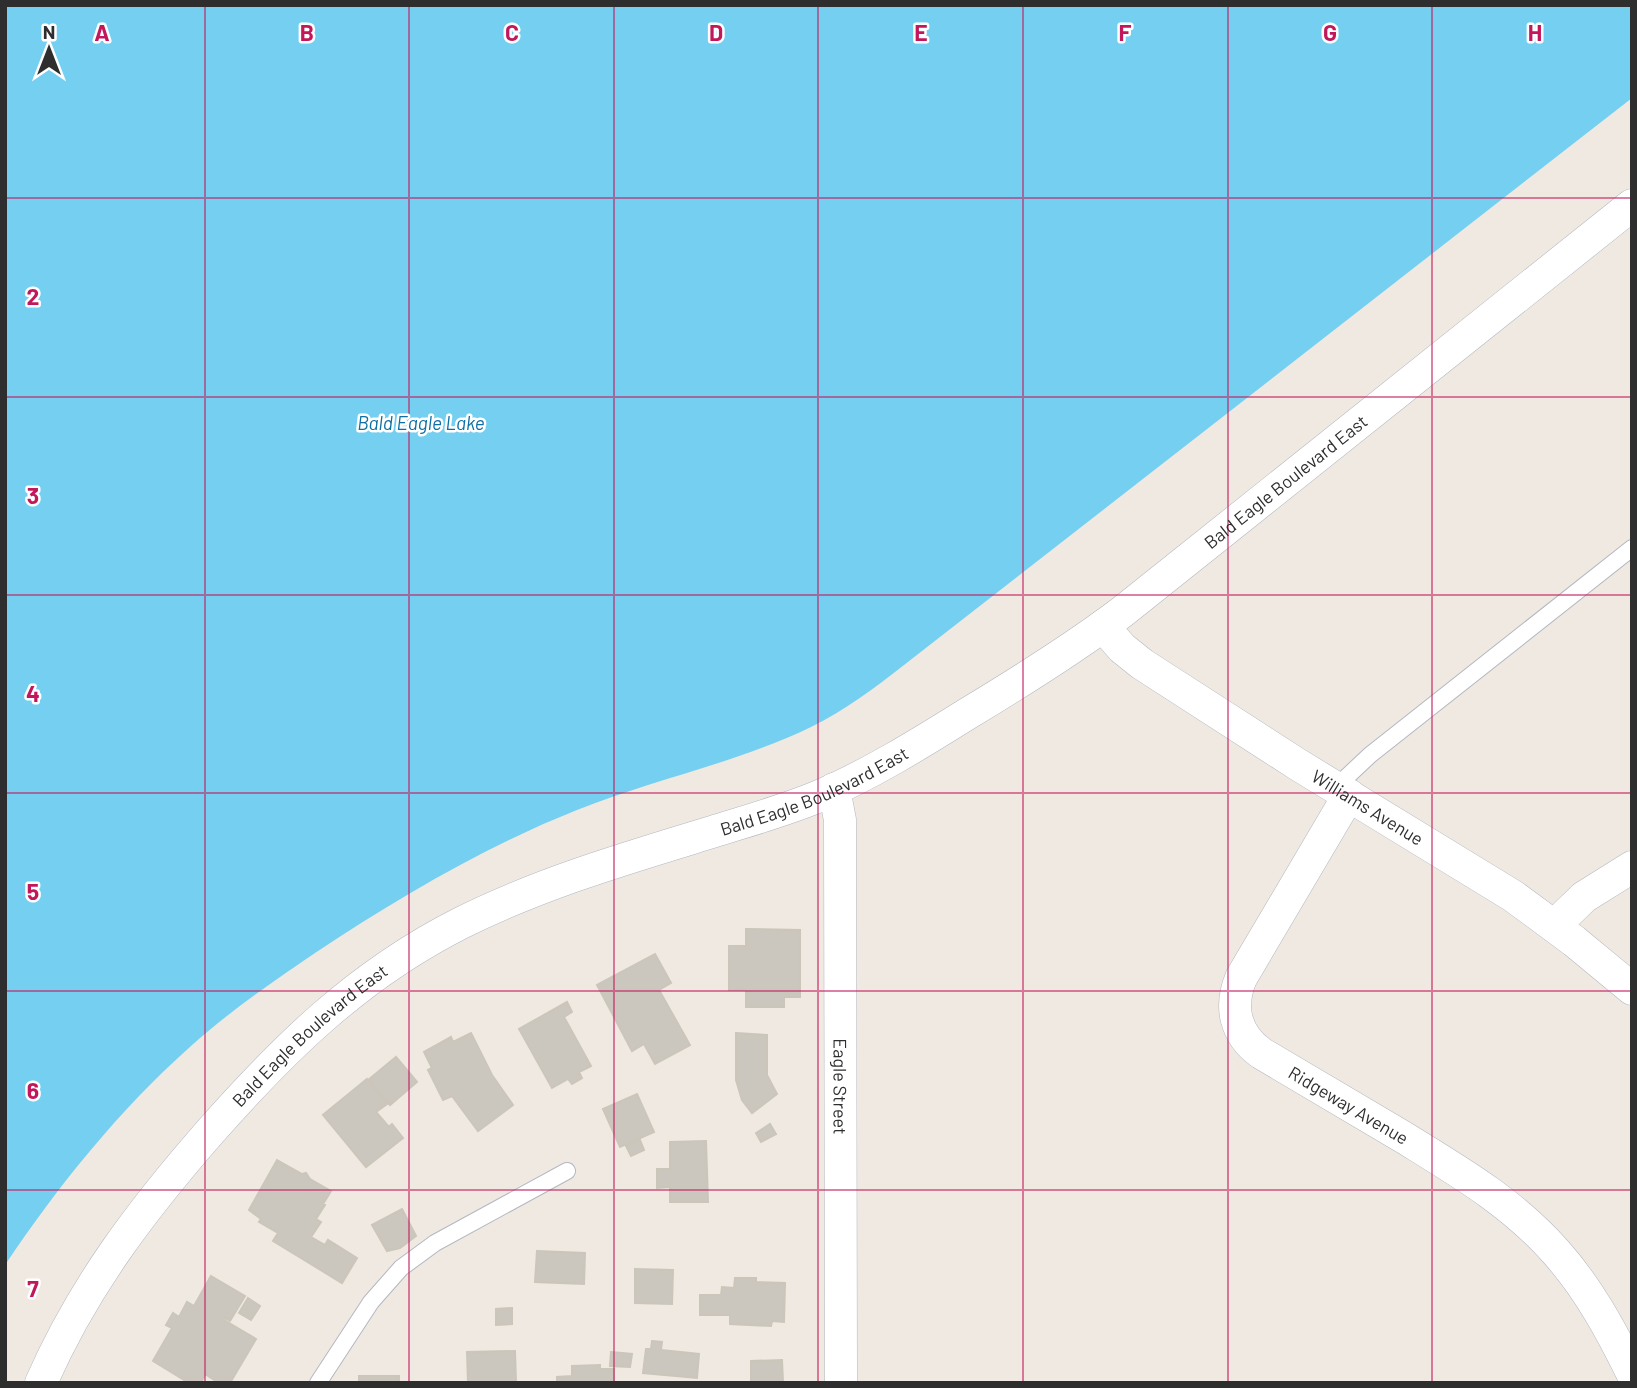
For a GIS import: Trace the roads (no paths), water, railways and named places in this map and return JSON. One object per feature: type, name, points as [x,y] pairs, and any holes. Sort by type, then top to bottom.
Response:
[{"type":"street","name":"Bald Eagle Boulevard East","points":[[41,1383],[65,1329],[85,1294],[146,1207],[268,1067],[311,1026],[366,981],[425,942],[516,898],[606,865],[798,804],[834,789],[938,733],[1103,626],[1632,205]]},
{"type":"street","name":"Williams Avenue","points":[[1103,626],[1134,659],[1494,884],[1554,926],[1632,989]]},
{"type":"street","name":"Eagle Street","points":[[834,789],[840,820],[841,1383]]},
{"type":"street","name":"Ridgeway Avenue","points":[[1343,791],[1241,978],[1235,1000],[1238,1027],[1261,1053],[1471,1179],[1523,1218],[1555,1250],[1582,1284],[1605,1320],[1632,1373]]},
{"type":"street","points":[[1554,926],[1584,897],[1632,867]]},
{"type":"lane","points":[[1343,791],[1370,755],[1632,548]]},
{"type":"lane","points":[[318,1383],[371,1302],[406,1263],[435,1243],[567,1171]]},
{"type":"water","name":"Bald Eagle Lake","points":[[5,5],[1632,5],[1632,98],[893,674],[848,706],[783,740],[606,799],[508,840],[378,913],[267,986],[205,1033],[139,1096],[68,1178],[5,1265]]}]
